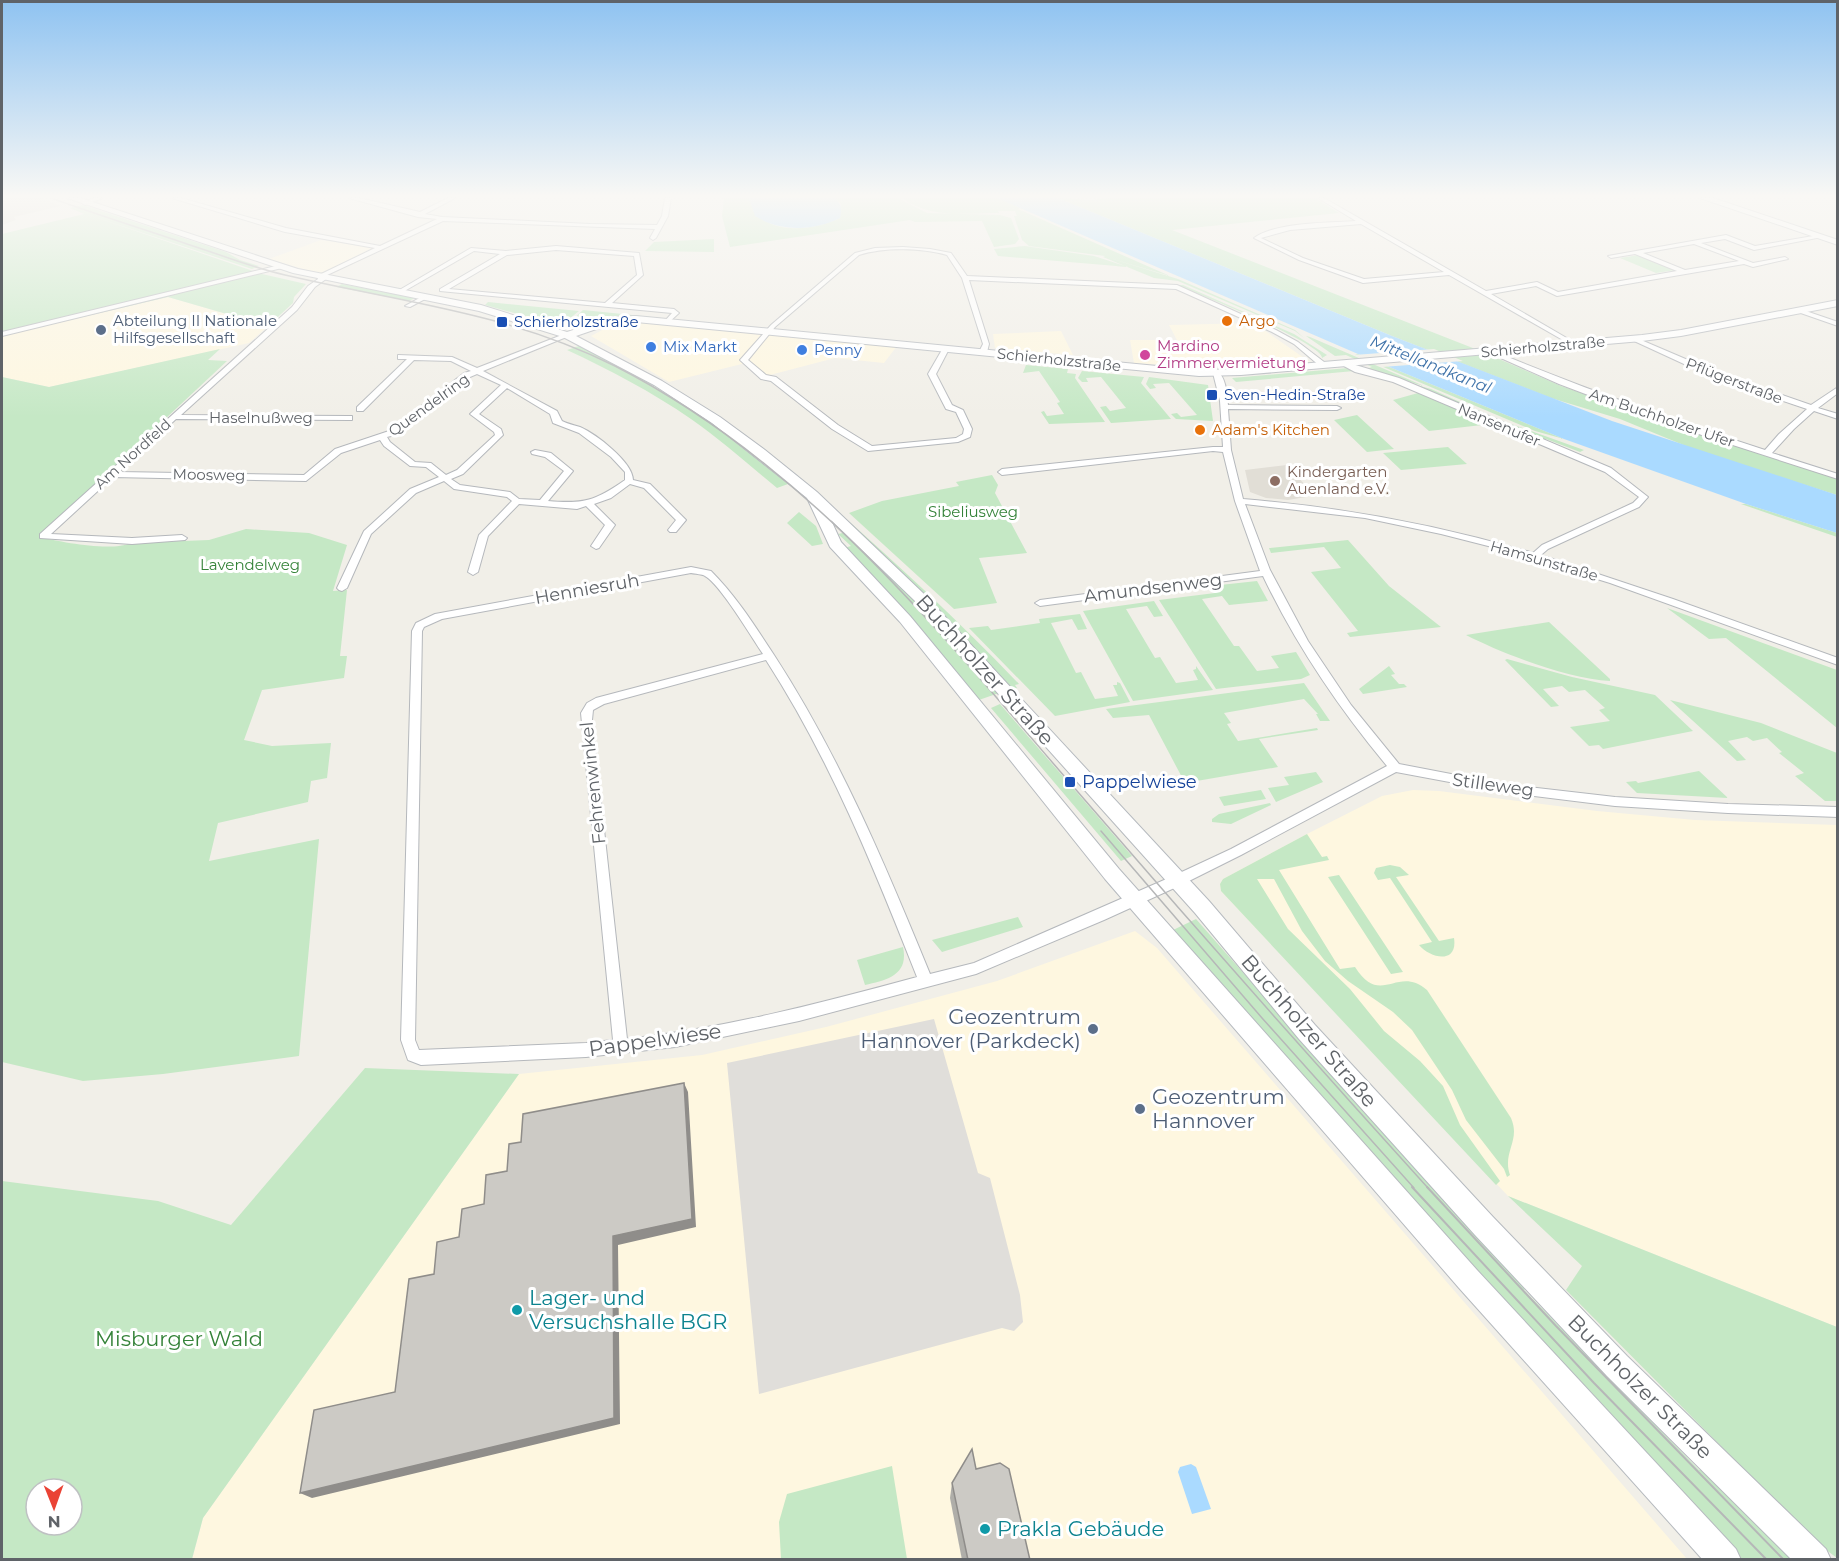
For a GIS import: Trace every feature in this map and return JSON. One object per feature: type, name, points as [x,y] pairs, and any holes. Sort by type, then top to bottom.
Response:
[{"type":"main road","name":"Buchholzer Straße","points":[[294,271],[321,278],[482,308],[567,335],[628,366],[693,404],[734,433],[812,495],[927,605],[1202,907],[1307,1032],[1520,1265],[1617,1366],[1815,1560]]},
{"type":"main road","name":"Schierholzstraße","points":[[567,335],[613,320],[636,319],[1217,373],[1634,339],[1681,333],[1838,303]]},
{"type":"main road","name":"Buchholzer Straße","points":[[812,495],[835,543],[905,619],[974,707],[1135,900],[1498,1313],[1725,1560]]},
{"type":"street","points":[[2,333],[264,271]]},
{"type":"street","name":"Am Nordfeld","points":[[182,538],[132,541],[42,536],[302,301],[303,294],[307,290],[321,278],[336,271]]},
{"type":"street","points":[[399,292],[435,271]]},
{"type":"street","points":[[475,271],[442,290],[674,311],[676,314],[667,322]]},
{"type":"street","points":[[607,304],[640,275],[639,271]]},
{"type":"street","points":[[838,271],[768,331],[744,360],[764,377],[773,379],[862,446],[871,449],[958,440],[967,435],[968,429],[958,409],[949,406],[932,374],[945,349]]},
{"type":"street","points":[[960,271],[965,278],[986,344],[982,352]]},
{"type":"street","points":[[1334,271],[1363,281],[1451,273]]},
{"type":"street","points":[[1447,271],[1575,345]]},
{"type":"street","points":[[1486,293],[1537,284],[1557,294],[1691,271]]},
{"type":"street","points":[[965,278],[1177,286],[1274,331],[1296,343],[1324,365]]},
{"type":"street","points":[[408,306],[425,297]]},
{"type":"street","points":[[1797,310],[1838,324]]},
{"type":"street","name":"Quendelring","points":[[477,370],[554,413],[556,421],[567,429],[578,429],[625,465],[629,472],[629,481],[608,496],[571,507],[517,501],[510,495],[457,487],[428,465],[413,464],[387,444],[383,438],[392,434],[456,381],[477,370],[567,335]]},
{"type":"street","name":"Pflügerstraße","points":[[1634,339],[1713,374],[1838,417]]},
{"type":"street","name":"Am Buchholzer Ufer","points":[[1489,351],[1615,402],[1838,477]]},
{"type":"street","points":[[400,357],[452,359],[477,370]]},
{"type":"street","points":[[360,408],[412,358]]},
{"type":"street","name":"Nansenufer","points":[[1345,363],[1358,370],[1396,380],[1608,470],[1642,495],[1643,500],[1545,547],[1534,557]]},
{"type":"street","points":[[1176,881],[1236,852],[1395,767],[1368,736],[1306,647],[1266,573],[1239,501],[1227,450],[1217,373]]},
{"type":"street","points":[[342,588],[367,533],[413,490],[464,469],[499,435],[498,431],[474,414],[506,385]]},
{"type":"street","points":[[1767,454],[1779,437],[1810,409],[1838,389]]},
{"type":"street","points":[[1223,407],[1337,408]]},
{"type":"street","name":"Haselnußweg","points":[[174,417],[349,418]]},
{"type":"street","name":"Moosweg","points":[[112,474],[306,478],[338,452],[383,438]]},
{"type":"street","points":[[1002,472],[1213,449],[1227,450]]},
{"type":"street","points":[[535,452],[548,455],[569,471],[541,504]]},
{"type":"street","points":[[629,481],[648,486],[681,520],[673,530]]},
{"type":"street","points":[[473,572],[484,536],[517,501]]},
{"type":"street","name":"Hamsunstraße","points":[[1239,501],[1386,519],[1534,557],[1702,613],[1838,662]]},
{"type":"street","points":[[588,503],[610,525],[596,546]]},
{"type":"street","name":"Henniesruh","points":[[408,1040],[417,631],[420,625],[439,616],[701,570],[711,575],[769,656],[815,730],[865,831],[926,982]]},
{"type":"street","name":"Amundsenweg","points":[[1040,603],[1266,573]]},
{"type":"street","name":"Fehrenwinkel","points":[[620,1047],[621,1035],[586,710],[590,705],[600,701],[769,656]]},
{"type":"street","name":"Stilleweg","points":[[1395,767],[1446,779],[1567,796],[1764,811],[1838,812]]},
{"type":"street","name":"Pappelwiese","points":[[408,1040],[413,1055],[430,1059],[620,1047],[708,1034],[799,1015],[976,968],[1176,881]]},
{"type":"shaded area","points":[[309,271],[326,271],[320,274]]},
{"type":"shaded area","points":[[168,297],[268,326],[249,343],[49,387],[2,377],[2,336]]},
{"type":"shaded area","points":[[640,322],[897,346],[884,363],[835,358],[766,376],[750,362],[669,382],[591,336],[606,328]]},
{"type":"shaded area","points":[[1254,323],[1310,362],[1199,367],[1134,363],[1130,340],[1165,340],[1167,344],[1179,344],[1169,325]]},
{"type":"shaded area","points":[[1061,331],[1073,355],[995,348],[993,334]]},
{"type":"shaded area","name":"Kindergarten Auenland e.V.","points":[[1287,465],[1307,487],[1299,488],[1306,497],[1288,500],[1266,498],[1250,492],[1245,470]]},
{"type":"shaded area","points":[[1413,790],[1695,820],[1837,825],[1837,1327],[1508,1196],[1221,891],[1220,884],[1223,879],[1307,834],[1382,796]]},
{"type":"shaded area","points":[[1135,931],[1157,948],[1687,1559],[192,1560],[203,1518],[519,1074],[702,1055],[826,1027],[997,981]]},
{"type":"shaded area","points":[[934,1019],[978,1173],[990,1178],[1020,1295],[1023,1322],[1014,1331],[1002,1328],[759,1394],[727,1063]]},
{"type":"green space","points":[[2,271],[253,271],[306,284],[294,297],[293,303],[268,326],[168,297],[2,336]]},
{"type":"green space","points":[[1137,271],[1151,271],[1178,279],[1295,330],[1304,338],[1295,331],[1178,281],[1154,278]]},
{"type":"green space","points":[[1234,271],[1276,271],[1483,352],[1561,386],[1765,456],[1837,478],[1837,495],[1703,453],[1620,419],[1551,398]]},
{"type":"green space","points":[[342,284],[415,298],[409,301],[336,287]]},
{"type":"green space","points":[[1175,285],[1183,285],[1294,334],[1327,355],[1322,358],[1317,351],[1282,331],[1231,307]]},
{"type":"green space","points":[[488,302],[579,311],[569,319],[550,323],[485,305]]},
{"type":"green space","points":[[583,310],[662,318],[617,316],[585,321],[577,325],[570,322]]},
{"type":"green space","points":[[1306,336],[1424,386],[1366,369],[1372,367],[1346,355],[1335,356]]},
{"type":"green space","points":[[579,346],[642,379],[703,417],[788,484],[777,488],[713,435],[676,409],[599,365],[567,350]]},
{"type":"green space","name":"Lavendelweg","points":[[220,349],[208,360],[227,361],[39,537],[111,547],[131,543],[209,540],[246,529],[309,533],[347,545],[333,591],[347,590],[340,656],[347,656],[344,678],[262,690],[244,740],[272,746],[331,743],[327,778],[311,781],[308,802],[218,823],[209,861],[319,839],[299,1056],[163,1074],[83,1081],[2,1062],[2,377],[49,387]]},
{"type":"green space","points":[[1358,354],[1564,439],[1535,431],[1355,355]]},
{"type":"green space","points":[[1026,365],[1068,369],[1067,373],[1076,374],[1075,378],[1105,422],[1049,424],[1041,412],[1044,411],[1047,416],[1064,414],[1057,403],[1060,402],[1039,371],[1023,373]]},
{"type":"green space","points":[[1348,368],[1354,371],[1236,382],[1232,378]]},
{"type":"green space","points":[[1082,371],[1144,377],[1141,383],[1171,419],[1111,423],[1100,407],[1106,406],[1110,411],[1126,408],[1101,377],[1086,378],[1088,382],[1082,382],[1078,378]]},
{"type":"green space","points":[[1149,377],[1208,385],[1213,421],[1176,419],[1171,414],[1177,413],[1181,417],[1197,415],[1169,383],[1153,384],[1156,388],[1150,389],[1146,384]]},
{"type":"green space","points":[[1402,381],[1431,389],[1500,420],[1584,450],[1580,452],[1546,439],[1541,441]]},
{"type":"green space","points":[[1418,393],[1491,424],[1429,431],[1393,400]]},
{"type":"green space","points":[[1357,415],[1394,449],[1367,452],[1334,420]]},
{"type":"green space","points":[[1448,447],[1467,464],[1401,470],[1383,453]]},
{"type":"green space","name":"Sibeliusweg","points":[[992,475],[998,485],[995,493],[1027,553],[979,558],[997,603],[954,609],[849,513],[882,501],[959,486],[956,482]]},
{"type":"green space","points":[[828,503],[973,637],[1019,684],[1015,685],[1017,688],[1013,689],[943,615]]},
{"type":"green space","points":[[1741,504],[1837,533],[1837,537]]},
{"type":"green space","points":[[799,512],[816,526],[823,544],[812,546],[787,523]]},
{"type":"green space","points":[[847,532],[934,621],[999,693],[976,701],[844,548],[851,546],[838,534]]},
{"type":"green space","points":[[1348,540],[1389,586],[1441,627],[1350,637],[1347,633],[1358,631],[1311,572],[1341,568],[1324,547],[1271,553],[1269,548]]},
{"type":"green space","points":[[1257,581],[1268,601],[1229,605],[1222,596],[1202,599],[1234,646],[1239,646],[1257,671],[1279,668],[1271,656],[1296,652],[1310,675],[1301,679],[1216,689],[1159,600],[1215,593],[1211,586]]},
{"type":"green space","points":[[1154,601],[1163,616],[1154,617],[1147,606],[1126,609],[1155,658],[1160,657],[1176,683],[1198,680],[1193,670],[1196,666],[1213,690],[1133,701],[1083,611]]},
{"type":"green space","points":[[1667,608],[1837,670],[1837,728],[1726,638],[1709,639]]},
{"type":"green space","points":[[1080,614],[1087,629],[1078,630],[1072,619],[1051,623],[1076,673],[1081,672],[1095,699],[1118,696],[1113,685],[1117,685],[1117,682],[1120,683],[1130,702],[1055,716],[969,628],[988,626],[991,630],[1040,623],[1039,619]]},
{"type":"green space","points":[[1549,622],[1610,681],[1556,671],[1498,650],[1466,635]]},
{"type":"green space","points":[[1505,660],[1572,677],[1655,695],[1693,731],[1603,749],[1599,745],[1589,746],[1570,727],[1610,721],[1599,710],[1605,708],[1585,690],[1569,692],[1562,686],[1543,689],[1559,706],[1551,707]]},
{"type":"green space","points":[[1389,666],[1395,674],[1391,675],[1399,684],[1407,687],[1363,694],[1359,689]]},
{"type":"green space","points":[[1304,683],[1330,721],[1320,721],[1316,714],[1318,714],[1304,699],[1224,713],[1231,723],[1227,724],[1238,741],[1317,728],[1318,730],[1259,739],[1278,767],[1185,783],[1149,715],[1113,718],[1106,709]]},
{"type":"green space","points":[[1670,700],[1761,723],[1837,753],[1837,801],[1825,801],[1795,776],[1804,773],[1779,753],[1782,752],[1767,738],[1753,741],[1747,737],[1728,741],[1746,760],[1737,761]]},
{"type":"green space","points":[[1000,704],[1132,856],[1121,861],[991,708]]},
{"type":"green space","points":[[1699,771],[1728,798],[1637,793],[1626,782],[1636,781],[1638,783]]},
{"type":"green space","points":[[1316,772],[1323,782],[1276,802],[1268,788],[1289,785],[1284,777]]},
{"type":"green space","points":[[1261,790],[1266,799],[1224,806],[1219,797]]},
{"type":"green space","points":[[1270,803],[1271,805],[1231,824],[1212,822],[1212,819],[1219,814]]},
{"type":"green space","points":[[1307,834],[1322,857],[1327,856],[1329,860],[1279,870],[1340,969],[1355,967],[1364,979],[1373,984],[1407,981],[1416,983],[1427,990],[1511,1118],[1514,1133],[1508,1160],[1510,1175],[1507,1177],[1504,1169],[1466,1120],[1452,1090],[1412,1030],[1393,1012],[1348,981],[1325,961],[1302,931],[1274,879],[1257,879],[1288,929],[1350,989],[1384,1031],[1420,1061],[1443,1086],[1460,1125],[1500,1181],[1496,1185],[1221,891],[1220,884],[1223,879]]},
{"type":"green space","points":[[1390,865],[1400,867],[1409,875],[1396,877],[1439,941],[1454,938],[1452,952],[1448,955],[1436,956],[1419,945],[1432,942],[1390,878],[1378,880],[1374,873],[1376,868]]},
{"type":"green space","points":[[1339,875],[1403,972],[1391,974],[1328,877]]},
{"type":"green space","points":[[1018,917],[1023,927],[942,952],[932,940]]},
{"type":"green space","points":[[1196,919],[1341,1084],[1526,1287],[1524,1290],[1699,1470],[1704,1469],[1797,1559],[1740,1559],[1601,1408],[1602,1404],[1442,1233],[1171,931]]},
{"type":"green space","points":[[903,947],[903,964],[894,975],[865,985],[857,960]]},
{"type":"green space","name":"Misburger Wald","points":[[365,1068],[519,1074],[203,1518],[192,1559],[2,1559],[2,1181],[158,1201],[231,1225]]},
{"type":"green space","points":[[1508,1196],[1837,1327],[1837,1558],[1817,1543],[1566,1290],[1582,1266]]},
{"type":"green space","points":[[892,1466],[907,1559],[781,1559],[779,1522],[787,1494]]},
{"type":"water","name":"Mittellandkanal","points":[[1166,271],[1234,271],[1392,336],[1612,421],[1837,495],[1837,533],[1746,504],[1564,439]]},
{"type":"water","points":[[1191,1464],[1196,1467],[1211,1509],[1192,1514],[1178,1472],[1180,1467]]},
{"type":"pier","points":[[1434,349],[1463,361],[1382,367],[1354,355]]},
{"type":"building","name":"Lager- und Versuchshalle BGR","points":[[684,1083],[692,1219],[613,1236],[614,1418],[300,1493],[314,1410],[395,1392],[409,1279],[434,1274],[437,1242],[459,1237],[462,1209],[484,1204],[486,1175],[507,1171],[509,1144],[521,1142],[523,1114]]},
{"type":"building","name":"Prakla Gebäude","points":[[972,1449],[976,1469],[1000,1463],[1009,1469],[1030,1560],[968,1560],[952,1483]]},
{"type":"tram line","points":[[269,271],[453,310],[534,333],[575,348],[615,366],[686,407],[751,453],[812,504],[870,559],[925,617],[1212,946],[1428,1188]]},
{"type":"tram line","points":[[1101,831],[1262,1018],[1414,1188]]},
{"type":"tram line","points":[[1412,1187],[1594,1383],[1767,1560]]},
{"type":"tram line","points":[[1427,1187],[1556,1326],[1784,1560]]},
{"type":"place","name":"Argo","points":[[1227,321]]},
{"type":"place","name":"Schierholzstraße","points":[[502,322]]},
{"type":"place","name":"Abteilung II Nationale Hilfsgesellschaft","points":[[101,330]]},
{"type":"place","name":"Mix Markt","points":[[651,347]]},
{"type":"place","name":"Penny","points":[[802,350]]},
{"type":"place","name":"Mardino Zimmervermietung","points":[[1145,355]]},
{"type":"place","name":"Sven-Hedin-Straße","points":[[1212,395]]},
{"type":"place","name":"Adam's Kitchen","points":[[1200,430]]},
{"type":"place","name":"Kindergarten Auenland e.V.","points":[[1275,481]]},
{"type":"place","name":"Pappelwiese","points":[[1070,782]]},
{"type":"place","name":"Geozentrum Hannover (Parkdeck)","points":[[1093,1029]]},
{"type":"place","name":"Geozentrum Hannover","points":[[1140,1109]]},
{"type":"place","name":"Lager- und Versuchshalle BGR","points":[[517,1310]]},
{"type":"place","name":"Prakla Gebäude","points":[[985,1529]]}]
